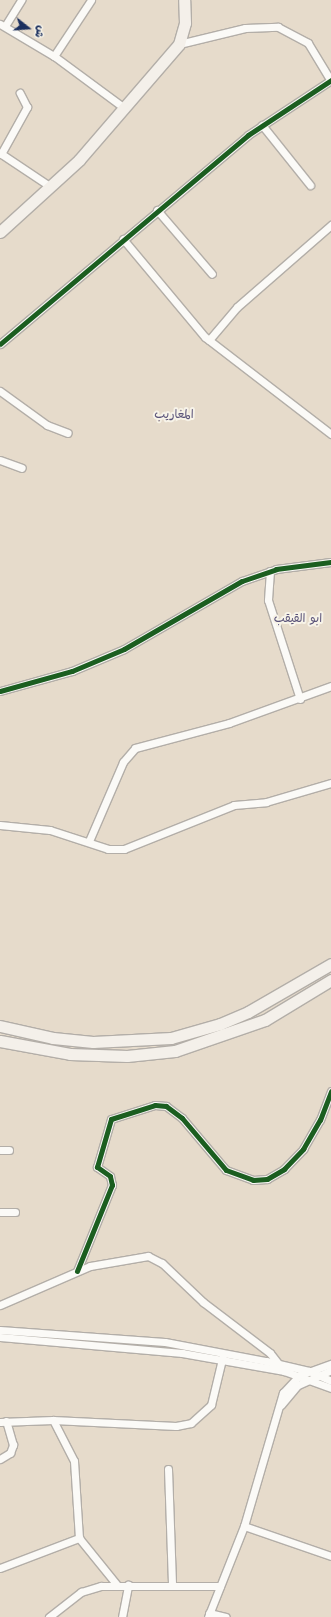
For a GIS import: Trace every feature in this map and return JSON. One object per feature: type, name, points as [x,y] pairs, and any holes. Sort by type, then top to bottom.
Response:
[{"type":"main road","points":[[0,232],[79,160],[123,107],[179,44],[185,23],[184,0]]},
{"type":"main road","points":[[0,1026],[53,1038],[93,1042],[171,1038],[241,1015],[331,964]]},
{"type":"main road","points":[[0,1041],[70,1054],[127,1056],[175,1051],[265,1020],[331,980]]},
{"type":"street","points":[[21,0],[3,25],[54,56],[123,107]]},
{"type":"street","points":[[54,56],[91,0]]},
{"type":"street","points":[[0,344],[123,238],[262,125],[331,80],[308,43],[278,27],[245,28],[179,44]]},
{"type":"street","points":[[20,94],[27,107],[0,154],[51,187]]},
{"type":"street","points":[[262,125],[310,185]]},
{"type":"street","points":[[157,210],[212,274]]},
{"type":"street","points":[[209,340],[237,307],[331,225]]},
{"type":"street","points":[[123,238],[209,340],[331,434]]},
{"type":"street","points":[[0,390],[47,425],[68,433]]},
{"type":"street","points":[[0,460],[22,468]]},
{"type":"street","points":[[0,691],[72,671],[116,653],[216,593],[270,571],[331,562]]},
{"type":"street","points":[[270,571],[268,600],[300,699]]},
{"type":"street","points":[[89,841],[123,762],[135,748],[229,723],[300,699],[331,686]]},
{"type":"street","points":[[0,825],[50,830],[89,841],[108,849],[130,848],[234,805],[266,802],[331,782]]},
{"type":"street","points":[[77,1271],[112,1185],[110,1176],[97,1167],[111,1119],[155,1106],[166,1106],[182,1118],[226,1170],[253,1180],[267,1179],[284,1169],[303,1149],[320,1120],[331,1091]]},
{"type":"street","points":[[0,1150],[9,1150]]},
{"type":"street","points":[[0,1212],[15,1212]]},
{"type":"street","points":[[0,1305],[77,1271],[117,1259],[142,1256],[156,1259],[203,1302],[280,1364],[284,1371]]},
{"type":"street","points":[[0,1330],[119,1337],[223,1356],[300,1375],[331,1388]]},
{"type":"street","points":[[0,1337],[129,1346],[223,1356],[280,1364],[309,1371],[331,1381]]},
{"type":"street","points":[[0,1459],[10,1453],[13,1445],[3,1422],[53,1420],[170,1426],[191,1422],[211,1405],[223,1356]]},
{"type":"street","points":[[226,1617],[209,1615],[244,1526],[278,1410],[286,1388],[300,1375],[331,1364]]},
{"type":"street","points":[[278,1410],[291,1392],[309,1379],[331,1370]]},
{"type":"street","points":[[53,1420],[74,1461],[79,1538],[117,1585]]},
{"type":"street","points":[[168,1468],[172,1585]]},
{"type":"street","points":[[244,1526],[331,1556]]},
{"type":"street","points":[[0,1568],[79,1538]]},
{"type":"street","points":[[49,1617],[82,1592],[117,1585],[220,1586]]},
{"type":"street","points":[[122,1617],[128,1585]]},
{"type":"cycle path","points":[[0,344],[248,135],[331,80]]},
{"type":"cycle path","points":[[0,691],[72,671],[124,649],[242,581],[276,569],[331,562]]},
{"type":"cycle path","points":[[77,1271],[112,1185],[110,1176],[97,1167],[111,1119],[155,1105],[166,1106],[182,1118],[226,1170],[253,1180],[267,1179],[284,1169],[303,1149],[320,1120],[331,1091]]},
{"type":"district","name":"المغاريب","points":[[174,415]]},
{"type":"district","name":"ابو القيقب","points":[[298,619]]}]
